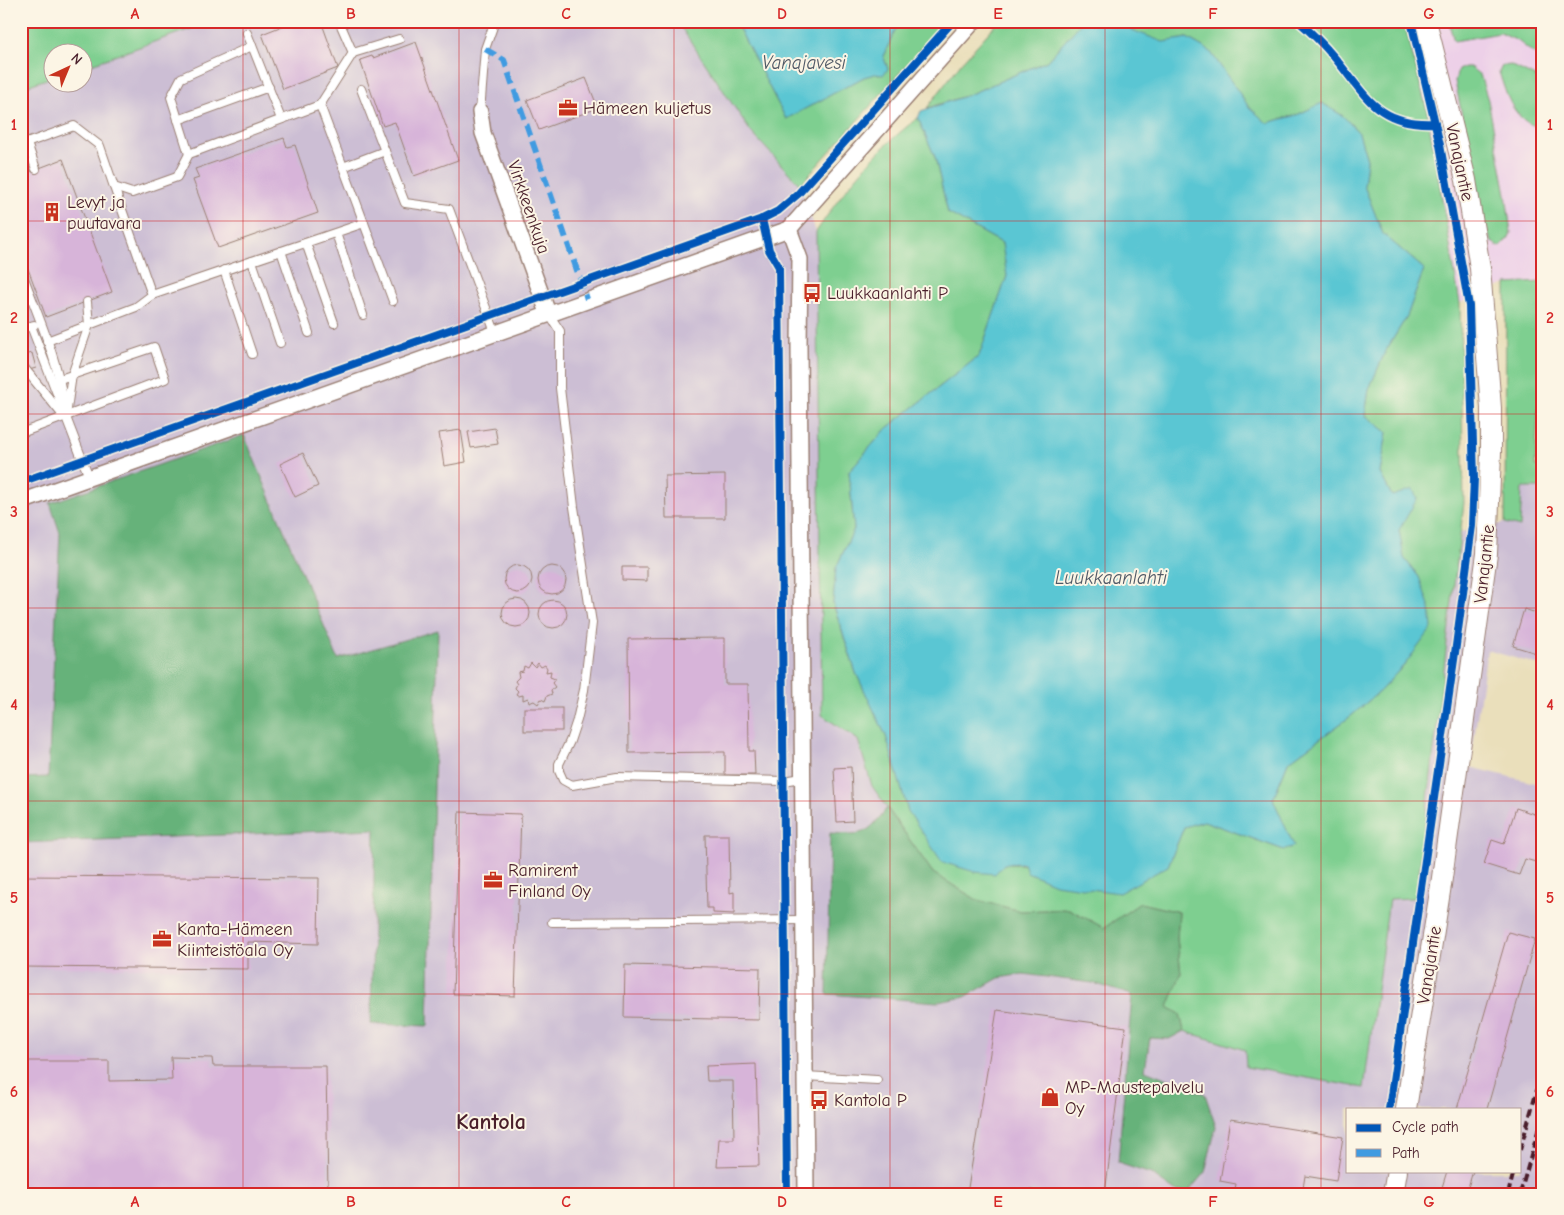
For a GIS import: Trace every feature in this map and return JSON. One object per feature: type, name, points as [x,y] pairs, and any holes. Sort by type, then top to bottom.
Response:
[{"type":"street","points":[[21,502],[548,313],[789,229],[974,21]]},
{"type":"street","name":"Vanajantie","points":[[1406,1108],[1441,885],[1486,554],[1491,452],[1491,408],[1480,268],[1466,180],[1426,21]]},
{"type":"street","name":"Virkkeenkuja","points":[[480,112],[483,132],[548,313]]},
{"type":"street","points":[[789,229],[800,259],[799,345],[806,1194]]},
{"type":"street","points":[[1393,1194],[1396,1172]]},
{"type":"lane","points":[[339,21],[352,53]]},
{"type":"lane","points":[[480,112],[485,49],[495,21]]},
{"type":"lane","points":[[247,33],[281,120]]},
{"type":"lane","points":[[114,187],[132,193],[177,177],[189,154],[320,105],[352,53],[399,39]]},
{"type":"lane","points":[[189,154],[171,98],[181,78],[252,46]]},
{"type":"lane","points":[[178,120],[268,87]]},
{"type":"lane","points":[[361,88],[405,203],[449,209],[495,332]]},
{"type":"lane","points":[[320,105],[393,301]]},
{"type":"lane","points":[[36,169],[24,144],[74,126],[100,146],[152,295]]},
{"type":"lane","points":[[343,167],[385,151]]},
{"type":"lane","points":[[47,341],[136,307],[152,295],[364,223]]},
{"type":"lane","points":[[336,233],[363,315]]},
{"type":"lane","points":[[306,243],[334,323]]},
{"type":"lane","points":[[281,251],[309,333]]},
{"type":"lane","points":[[252,261],[280,342]]},
{"type":"lane","points":[[21,270],[60,379],[66,418]]},
{"type":"lane","points":[[224,270],[252,354]]},
{"type":"lane","points":[[66,418],[72,375],[88,325],[86,302]]},
{"type":"lane","points":[[548,313],[560,331],[560,388],[574,507],[592,623],[584,690],[577,720],[559,764],[558,771],[563,780],[572,784],[617,777],[783,781],[803,778]]},
{"type":"lane","points":[[21,330],[40,322]]},
{"type":"lane","points":[[31,326],[89,477]]},
{"type":"lane","points":[[21,434],[165,379],[154,347],[60,379]]},
{"type":"lane","points":[[21,364],[66,418]]},
{"type":"lane","points":[[552,922],[804,920]]},
{"type":"lane","points":[[805,1076],[877,1080]]},
{"type":"lane","points":[[811,1194],[875,1194]]},
{"type":"shaded area","points":[[213,21],[677,21],[751,132],[800,185],[816,232],[822,715],[858,740],[872,786],[933,873],[1189,883],[1416,898],[1461,532],[1505,523],[1520,527],[1522,488],[1543,488],[1543,666],[1487,650],[1470,767],[1543,785],[1543,1194],[21,1194],[21,88],[42,81],[42,92],[92,92],[92,64]]},
{"type":"shaded area","points":[[1404,21],[1543,21],[1543,282],[1506,284],[1460,303],[1427,111]]},
{"type":"green space","points":[[21,21],[213,21],[92,64],[92,42],[42,42],[42,81],[21,88]]},
{"type":"green space","points":[[677,21],[735,21],[786,119],[864,77],[888,69],[883,56],[900,21],[946,21],[800,185],[751,132]]},
{"type":"green space","points":[[999,21],[1083,21],[1047,61],[968,95],[927,108],[961,63]]},
{"type":"green space","points":[[1126,21],[1404,21],[1427,111],[1460,303],[1464,503],[1416,898],[1389,899],[1364,1088],[1246,1067],[1245,1050],[1184,1031],[1180,1014],[1168,1007],[1181,974],[1177,938],[1179,912],[1140,903],[1104,928],[1069,909],[1021,911],[977,900],[933,873],[872,786],[858,740],[822,715],[816,232],[862,170],[888,143],[918,118],[935,157],[948,213],[1002,243],[1007,276],[979,356],[887,428],[849,471],[854,529],[836,568],[833,604],[856,673],[886,736],[908,811],[1004,864],[1168,866],[1184,827],[1204,821],[1284,850],[1293,846],[1273,799],[1288,762],[1351,716],[1380,691],[1406,663],[1419,577],[1404,558],[1392,496],[1380,473],[1387,432],[1365,416],[1369,389],[1385,352],[1407,316],[1424,269],[1383,234],[1364,186],[1367,160],[1359,133],[1343,116],[1322,103],[1297,115],[1267,123],[1249,108],[1210,51],[1187,38],[1163,43],[1131,30]]},
{"type":"green space","points":[[1448,21],[1543,21],[1543,61],[1518,41],[1500,33],[1454,41]]},
{"type":"green space","points":[[1511,65],[1543,81],[1543,128],[1525,121],[1513,108],[1499,72],[1502,66]]},
{"type":"green space","points":[[1470,67],[1480,75],[1488,100],[1506,194],[1511,233],[1508,239],[1499,247],[1492,242],[1484,224],[1455,81],[1458,70]]},
{"type":"green space","points":[[1543,282],[1543,397],[1539,397],[1535,466],[1543,467],[1543,488],[1522,488],[1520,527],[1505,523],[1506,284]]},
{"type":"green space","points":[[244,435],[338,659],[438,630],[428,1026],[371,1024],[375,829],[21,843],[21,778],[48,777],[60,533],[50,503]]},
{"type":"green space","points":[[887,808],[933,873],[977,900],[1021,911],[1069,909],[1104,928],[1140,903],[1179,912],[1177,938],[1181,974],[1168,1007],[1180,1014],[1184,1031],[1169,1039],[1150,1038],[1145,1070],[1205,1094],[1216,1127],[1205,1172],[1188,1192],[1175,1191],[1151,1174],[1118,1163],[1132,995],[1093,983],[1023,974],[999,978],[965,997],[938,1002],[827,994],[830,833],[850,834],[863,832],[874,824]]},
{"type":"water","name":"Vanajavesi","points":[[735,21],[900,21],[883,56],[888,69],[883,75],[875,74],[864,77],[786,119]]},
{"type":"water","name":"Luukkaanlahti","points":[[1083,21],[1126,21],[1132,30],[1163,42],[1187,38],[1210,51],[1249,107],[1267,123],[1297,115],[1322,103],[1343,116],[1359,133],[1367,160],[1364,186],[1383,234],[1424,269],[1407,316],[1385,352],[1369,389],[1365,415],[1387,432],[1380,473],[1392,496],[1413,489],[1417,499],[1399,530],[1404,558],[1419,577],[1430,608],[1432,628],[1406,663],[1380,691],[1351,716],[1288,762],[1273,799],[1294,846],[1284,850],[1204,821],[1184,827],[1168,866],[1119,893],[1055,884],[1027,872],[1024,863],[1004,864],[995,874],[975,872],[942,862],[908,811],[886,736],[856,673],[833,603],[836,568],[854,529],[849,471],[887,428],[979,356],[1007,276],[1002,243],[948,213],[935,157],[918,118],[921,111],[968,95],[1047,61]]},
{"type":"building","points":[[295,21],[321,21],[338,68],[283,89],[262,34]]},
{"type":"building","points":[[416,42],[458,160],[414,176],[395,122],[383,126],[360,60],[372,56],[373,58]]},
{"type":"building","points":[[586,78],[598,108],[539,130],[527,100]]},
{"type":"building","points":[[284,138],[287,147],[295,145],[318,213],[218,248],[193,180],[199,178],[195,169]]},
{"type":"building","name":"Levyt ja puutavara","points":[[63,159],[112,292],[46,317],[21,250],[21,175]]},
{"type":"building","points":[[32,353],[36,368],[29,370],[25,355]]},
{"type":"building","points":[[495,428],[498,444],[471,448],[468,432]]},
{"type":"building","points":[[461,430],[466,462],[444,466],[439,433]]},
{"type":"building","points":[[303,453],[318,486],[295,497],[280,464]]},
{"type":"building","points":[[725,475],[725,518],[666,518],[665,476]]},
{"type":"building","points":[[518,565],[528,569],[532,579],[528,589],[518,593],[508,589],[504,579],[508,569]]},
{"type":"building","points":[[552,566],[562,570],[566,580],[562,590],[552,594],[542,590],[538,580],[542,570]]},
{"type":"building","points":[[622,567],[647,567],[647,581],[622,580]]},
{"type":"building","points":[[516,599],[526,603],[530,613],[526,623],[516,627],[506,623],[502,613],[506,603]]},
{"type":"building","points":[[553,600],[563,604],[567,614],[563,624],[553,628],[543,624],[539,614],[543,604]]},
{"type":"building","points":[[1524,609],[1543,615],[1543,655],[1513,646]]},
{"type":"building","points":[[725,638],[725,684],[748,684],[749,751],[754,751],[755,775],[725,775],[725,752],[629,753],[628,639]]},
{"type":"building","points":[[531,663],[535,667],[538,663],[541,667],[545,665],[547,668],[546,672],[551,671],[550,677],[555,679],[552,683],[555,687],[551,690],[552,694],[547,696],[545,701],[541,699],[538,704],[534,701],[529,703],[528,698],[523,700],[523,695],[519,696],[516,694],[518,691],[515,688],[517,684],[515,681],[519,677],[518,672],[523,671],[524,666],[528,668]]},
{"type":"building","points":[[524,708],[562,708],[562,731],[524,731]]},
{"type":"building","points":[[851,767],[853,821],[837,822],[834,768]]},
{"type":"building","points":[[1516,808],[1543,817],[1543,864],[1525,859],[1519,875],[1484,864],[1492,840],[1504,844]]},
{"type":"building","points":[[459,812],[521,814],[515,996],[453,994]]},
{"type":"building","points":[[705,835],[729,835],[730,893],[734,892],[734,914],[713,913],[713,908],[707,908]]},
{"type":"building","points":[[21,876],[319,878],[318,944],[248,942],[248,969],[21,967]]},
{"type":"building","points":[[1508,932],[1535,939],[1487,1108],[1457,1108]]},
{"type":"building","points":[[625,965],[760,968],[759,1020],[624,1017]]},
{"type":"building","name":"MP-Maustepalvelu Oy","points":[[997,1010],[1126,1027],[1105,1194],[1066,1194],[1030,1190],[1030,1194],[967,1194]]},
{"type":"building","points":[[171,1057],[212,1058],[213,1066],[326,1066],[328,1194],[21,1194],[21,1061],[109,1061],[109,1081],[172,1080]]},
{"type":"building","points":[[756,1064],[759,1166],[717,1167],[719,1139],[734,1139],[733,1081],[707,1081],[706,1066]]},
{"type":"building","points":[[1230,1119],[1343,1137],[1336,1181],[1305,1176],[1302,1194],[1234,1194],[1236,1184],[1220,1181]]},
{"type":"building","points":[[1447,1172],[1473,1172],[1466,1194],[1440,1194]]},
{"type":"railway","points":[[1522,1143],[1543,1069]]},
{"type":"railway","points":[[1520,1194],[1543,1114]]},
{"type":"railway","points":[[1508,1194],[1514,1172]]},
{"type":"marked path","points":[[485,49],[504,60],[587,299]]},
{"type":"cycle path","points":[[21,482],[762,219],[778,211],[798,194],[953,21]]},
{"type":"cycle path","points":[[1298,21],[1326,47],[1375,105],[1399,119],[1415,123],[1435,123]]},
{"type":"cycle path","points":[[1389,1108],[1455,653],[1472,526],[1474,478],[1469,306],[1440,145],[1411,21]]},
{"type":"cycle path","points":[[762,219],[769,250],[779,267],[787,1194]]},
{"type":"place","name":"Hämeen kuljetus","points":[[568,108]]},
{"type":"place","name":"Levyt ja puutavara","points":[[52,212]]},
{"type":"place","name":"Luukkaanlahti P","points":[[812,293]]},
{"type":"place","name":"Ramirent Finland Oy","points":[[493,880]]},
{"type":"place","name":"Kanta-Hämeen Kiinteistöala Oy","points":[[162,939]]},
{"type":"place","name":"MP-Maustepalvelu Oy","points":[[1050,1097]]},
{"type":"place","name":"Kantola P","points":[[819,1100]]},
{"type":"district","name":"Kantola","points":[[491,1121]]}]
